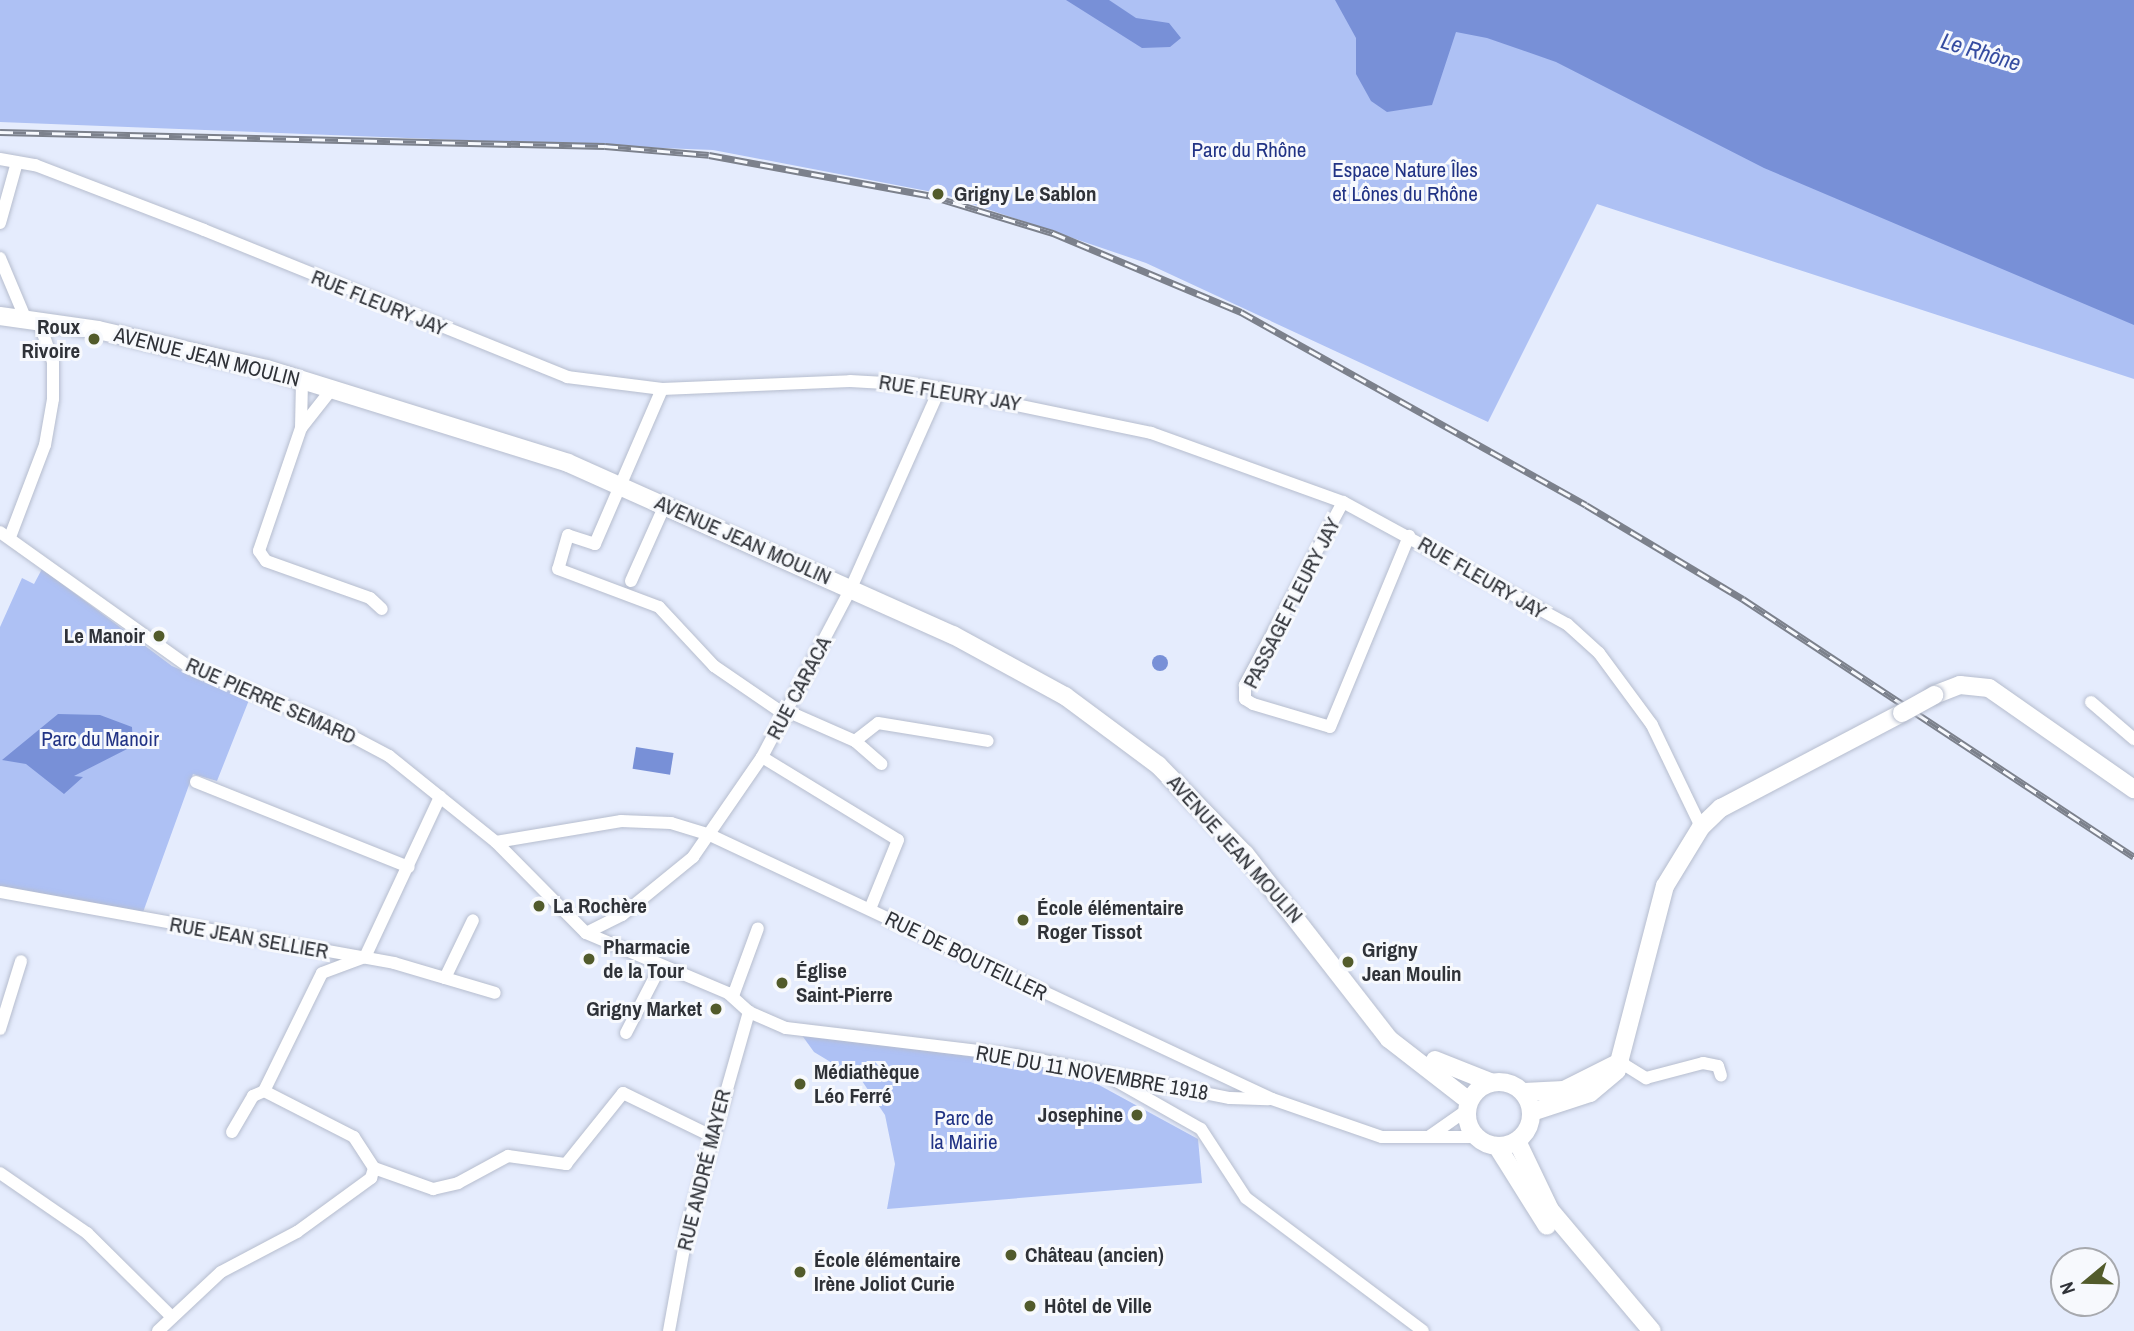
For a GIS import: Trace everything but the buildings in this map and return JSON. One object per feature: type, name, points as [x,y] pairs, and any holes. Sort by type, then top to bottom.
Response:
[{"type":"main road","name":"AVENUE JEAN MOULIN","points":[[0,316],[302,381],[446,422],[619,485],[851,587],[1065,696],[1158,765],[1245,854],[1359,994],[1389,1039],[1468,1105]]},
{"type":"main road","points":[[1497,1146],[1517,1141],[1532,1112],[1598,1088],[1620,1062],[1665,886],[1701,827],[1732,802],[1934,695],[1960,685],[1989,688],[2134,789]]},
{"type":"main road","name":"AVENUE JEAN MOULIN","points":[[1359,994],[1417,1048],[1490,1082]]},
{"type":"main road","points":[[1620,1062],[1564,1090],[1524,1092],[1508,1082],[1490,1082],[1468,1105],[1477,1138],[1497,1146],[1551,1231],[1639,1331]]},
{"type":"main road","points":[[1524,1092],[1532,1112]]},
{"type":"main road","points":[[1517,1141],[1550,1210],[1652,1331]]},
{"type":"street","name":"RUE FLEURY JAY","points":[[0,159],[17,162],[568,377],[662,389],[885,381],[940,388],[1151,433],[1343,502],[1567,624],[1599,653],[1652,725],[1701,827]]},
{"type":"street","points":[[0,223],[17,162]]},
{"type":"street","points":[[0,258],[53,362],[53,399],[45,445],[5,534]]},
{"type":"street","points":[[302,381],[301,428],[259,551],[266,561],[370,598],[382,609]]},
{"type":"street","name":"RUE CARACA","points":[[586,933],[659,887],[710,835],[761,757],[788,714],[851,587],[940,388]]},
{"type":"street","points":[[662,389],[595,544],[568,536],[558,569],[659,607],[714,666],[788,714],[855,741],[881,764]]},
{"type":"street","points":[[301,428],[331,390]]},
{"type":"street","name":"PASSAGE FLEURY JAY","points":[[1343,502],[1245,685],[1245,699],[1253,704],[1330,727],[1409,537]]},
{"type":"street","points":[[631,581],[665,505]]},
{"type":"street","name":"RUE PIERRE SEMARD","points":[[5,534],[192,669],[323,721],[389,756],[496,842],[561,913],[586,933],[660,967],[733,996]]},
{"type":"street","points":[[2091,702],[2134,739]]},
{"type":"street","points":[[855,741],[878,723],[988,741]]},
{"type":"street","points":[[761,757],[898,840],[870,909]]},
{"type":"street","points":[[197,782],[409,867]]},
{"type":"street","points":[[232,1132],[253,1096],[264,1091],[322,973],[365,957],[440,797]]},
{"type":"street","name":"RUE DE BOUTEILLER","points":[[496,842],[643,820],[710,835],[1272,1099],[1382,1137],[1477,1138]]},
{"type":"street","name":"RUE JEAN SELLIER","points":[[0,892],[365,957],[495,993]]},
{"type":"street","points":[[445,978],[474,919]]},
{"type":"street","points":[[749,1012],[733,996],[758,928]]},
{"type":"street","points":[[0,1029],[22,961]]},
{"type":"street","points":[[626,1032],[660,967]]},
{"type":"street","name":"RUE DU 11 NOVEMBRE 1918","points":[[749,1012],[786,1028],[1014,1055],[1230,1098],[1272,1099]]},
{"type":"street","name":"RUE ANDRÉ MAYER","points":[[669,1331],[711,1136],[749,1012]]},
{"type":"street","points":[[1620,1062],[1646,1078],[1703,1063],[1718,1066],[1721,1076]]},
{"type":"street","points":[[1103,1073],[1201,1129],[1246,1198],[1423,1331]]},
{"type":"street","points":[[264,1091],[354,1136],[374,1168],[433,1189],[458,1183],[508,1156],[566,1164],[623,1093],[711,1136]]},
{"type":"street","points":[[1430,1136],[1468,1105]]},
{"type":"street","points":[[158,1331],[221,1272],[297,1232],[371,1178],[374,1168]]},
{"type":"street","points":[[0,1173],[87,1233],[171,1317]]},
{"type":"green space","name":"Parc du Rhône","points":[[0,0],[1855,0],[2134,118],[2134,379],[1597,204],[1488,422],[1146,263],[943,194],[713,150],[0,122]]},
{"type":"green space","name":"Parc du Manoir","points":[[42,569],[172,666],[249,700],[217,781],[193,774],[142,915],[0,887],[0,627],[22,578],[34,584]]},
{"type":"green space","name":"Parc de la Mairie","points":[[801,1034],[1044,1066],[1099,1085],[1198,1139],[1202,1183],[887,1209],[895,1164],[885,1115],[862,1081],[814,1052]]},
{"type":"water","points":[[1066,0],[1109,0],[1136,18],[1169,23],[1181,38],[1170,47],[1142,48]]},
{"type":"water","name":"Le Rhône","points":[[1335,0],[2134,0],[2134,325],[1764,168],[1556,62],[1487,38],[1456,32],[1432,105],[1387,112],[1371,101],[1356,74],[1356,38]]},
{"type":"water","points":[[1157,655],[1163,655],[1168,663],[1166,669],[1157,671],[1152,666],[1152,660]]},
{"type":"water","points":[[58,714],[100,715],[132,727],[133,746],[74,776],[83,777],[64,794],[26,764],[2,760]]},
{"type":"water","points":[[636,747],[674,753],[670,775],[633,769]]},
{"type":"railway","points":[[0,132],[605,146],[709,155],[928,195],[1053,233],[1241,312],[1586,505],[1743,599],[2134,857]]},
{"type":"place","name":"Grigny Le Sablon","points":[[938,194]]},
{"type":"place","name":"Roux Rivoire","points":[[94,339]]},
{"type":"place","name":"Le Manoir","points":[[159,636]]},
{"type":"place","name":"La Rochère","points":[[539,906]]},
{"type":"place","name":"École élémentaire Roger Tissot","points":[[1023,920]]},
{"type":"place","name":"Pharmacie de la Tour","points":[[589,959]]},
{"type":"place","name":"Grigny Jean Moulin","points":[[1348,962]]},
{"type":"place","name":"Église Saint-Pierre","points":[[782,983]]},
{"type":"place","name":"Grigny Market","points":[[716,1009]]},
{"type":"place","name":"Médiathèque Léo Ferré","points":[[800,1084]]},
{"type":"place","name":"Josephine","points":[[1137,1115]]},
{"type":"place","name":"Château (ancien)","points":[[1011,1255]]},
{"type":"place","name":"École élémentaire Irène Joliot Curie","points":[[800,1272]]},
{"type":"place","name":"Hôtel de Ville","points":[[1030,1306]]},
{"type":"park label","name":"Espace Nature Îles et Lônes du Rhône","points":[[1405,182]]}]
